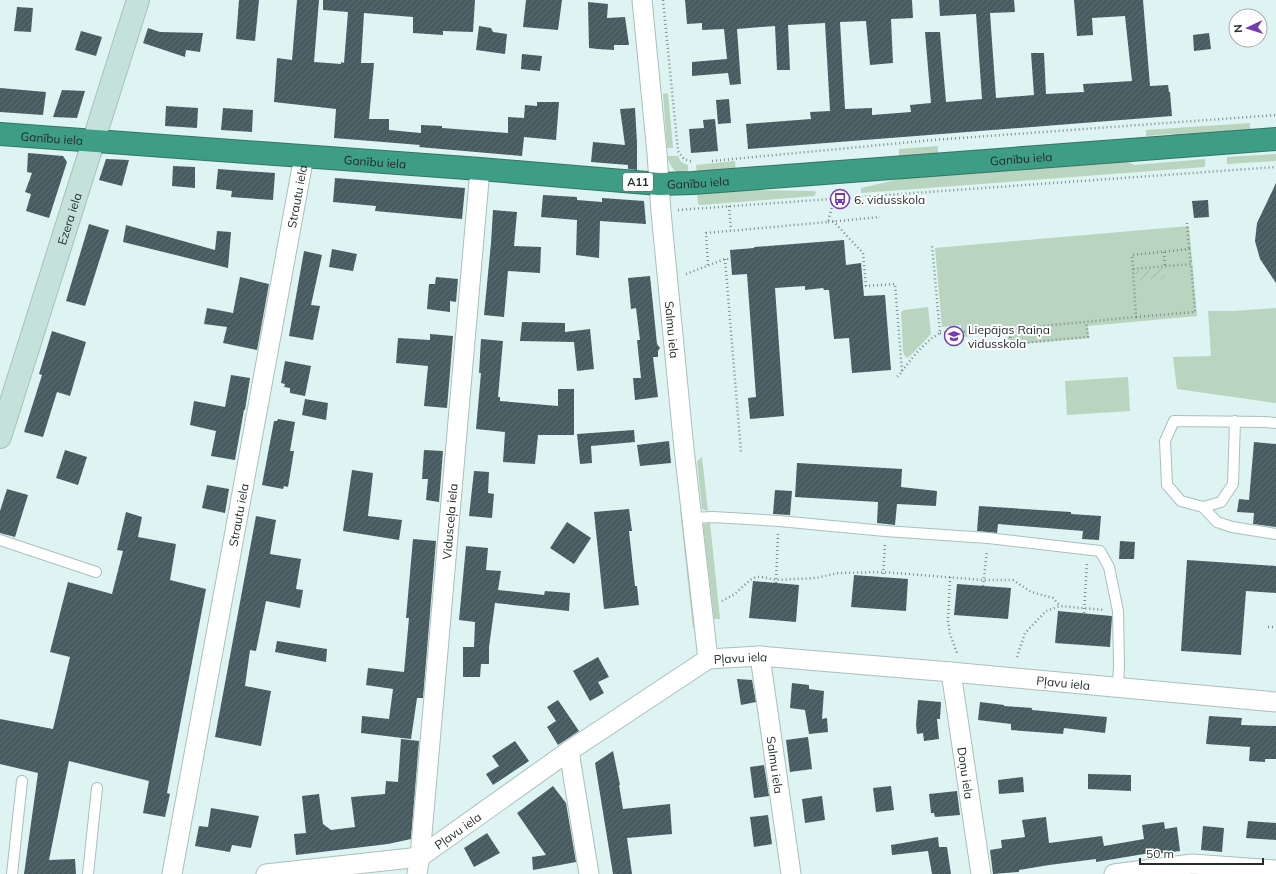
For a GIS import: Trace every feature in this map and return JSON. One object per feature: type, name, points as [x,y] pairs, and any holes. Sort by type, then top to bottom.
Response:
[{"type":"highway","name":"Ganību iela","points":[[0,134],[480,169],[659,184],[693,183],[1276,139]]},
{"type":"street","name":"Ezera iela","points":[[0,437],[138,0]]},
{"type":"street","name":"Salmu iela","points":[[642,0],[691,518],[708,659]]},
{"type":"street","name":"Strautu iela","points":[[172,874],[304,156]]},
{"type":"street","name":"Vidusceļa iela","points":[[419,866],[480,169]]},
{"type":"street","name":"Salmu iela","points":[[760,656],[791,874]]},
{"type":"street","name":"Pļavu iela","points":[[266,874],[419,866],[569,751],[708,659],[760,656],[1276,702]]},
{"type":"street","name":"Doņu iela","points":[[951,672],[981,874]]},
{"type":"street","points":[[569,751],[589,874]]},
{"type":"street","points":[[1114,874],[1192,864],[1276,870]]},
{"type":"lane","points":[[1235,422],[1233,484],[1221,502],[1203,507],[1180,501],[1167,485],[1165,441],[1174,421],[1235,422],[1276,423]]},
{"type":"lane","points":[[1203,507],[1217,522],[1232,527],[1276,534]]},
{"type":"lane","points":[[691,518],[713,517],[778,521],[885,531],[988,538],[1100,551],[1109,567],[1118,611],[1118,688]]},
{"type":"lane","points":[[0,540],[96,572]]},
{"type":"lane","points":[[12,874],[22,782]]},
{"type":"lane","points":[[88,874],[97,788]]},
{"type":"path","points":[[663,0],[678,151],[684,159],[692,163],[699,162]]},
{"type":"path","points":[[707,161],[933,140],[1276,115]]},
{"type":"path","points":[[678,210],[1276,167]]},
{"type":"path","points":[[828,222],[834,199]]},
{"type":"path","points":[[729,206],[730,230]]},
{"type":"path","points":[[708,266],[706,233],[880,217]]},
{"type":"path","points":[[833,221],[863,253],[866,286],[895,284],[902,372]]},
{"type":"path","points":[[896,378],[913,356],[930,339],[940,333],[1009,329],[1195,312],[1187,223]]},
{"type":"path","points":[[932,245],[940,333]]},
{"type":"path","points":[[1136,317],[1132,255],[1189,249]]},
{"type":"path","points":[[1164,252],[1166,266]]},
{"type":"path","points":[[725,259],[741,452]]},
{"type":"path","points":[[686,274],[725,259],[731,259]]},
{"type":"path","points":[[1132,270],[1190,264]]},
{"type":"path","points":[[1009,329],[1011,344],[1088,336],[1086,322]]},
{"type":"path","points":[[776,581],[778,521]]},
{"type":"path","points":[[882,578],[885,531]]},
{"type":"path","points":[[983,586],[988,538]]},
{"type":"path","points":[[1084,613],[1087,549]]},
{"type":"path","points":[[722,602],[735,594],[750,580],[756,577],[762,576],[776,581],[816,578],[838,573],[883,572],[983,580],[1013,580],[1031,592],[1053,598],[1060,606]]},
{"type":"path","points":[[950,577],[948,621],[950,634],[957,653]]},
{"type":"path","points":[[1017,657],[1025,633],[1046,611],[1060,606],[1118,611]]},
{"type":"path","points":[[1268,627],[1276,627]]},
{"type":"green space","points":[[668,93],[673,148],[667,148],[663,94]]},
{"type":"green space","points":[[1250,123],[1250,132],[1172,138],[1172,134],[1146,136],[1146,130]]},
{"type":"green space","points":[[938,146],[938,157],[899,160],[899,149]]},
{"type":"green space","points":[[1276,154],[1276,161],[1227,164],[1227,157]]},
{"type":"green space","points":[[667,156],[678,156],[681,162],[688,165],[688,174],[679,173],[674,170]]},
{"type":"green space","points":[[1205,159],[1205,167],[861,193],[861,188],[909,177],[1127,160],[1135,165]]},
{"type":"green space","points":[[735,161],[736,172],[697,175],[696,165]]},
{"type":"green space","points":[[743,190],[815,191],[816,193],[814,196],[701,205],[698,204],[697,194]]},
{"type":"green space","points":[[1189,226],[1197,316],[1088,326],[1089,338],[1009,345],[1007,333],[962,337],[961,325],[942,327],[935,248]]},
{"type":"green space","points":[[1165,268],[1165,278],[1136,281],[1136,271]]},
{"type":"green space","points":[[928,307],[931,334],[907,358],[903,351],[901,312],[904,310]]},
{"type":"green space","points":[[1276,308],[1276,403],[1177,389],[1173,357],[1211,356],[1208,311]]},
{"type":"green space","points":[[1128,377],[1130,411],[1067,415],[1065,381]]},
{"type":"green space","points":[[702,457],[708,511],[702,509],[697,461]]},
{"type":"green space","points":[[683,509],[696,628],[693,628],[680,510]]},
{"type":"green space","points":[[710,523],[720,619],[714,619],[703,524]]},
{"type":"building","points":[[239,0],[259,0],[255,41],[236,39]]},
{"type":"building","points":[[297,0],[319,0],[314,62],[341,64],[341,62],[344,63],[348,12],[323,10],[323,0],[475,0],[473,32],[443,31],[443,35],[413,33],[413,17],[364,13],[361,63],[374,63],[369,119],[389,119],[389,130],[421,133],[421,125],[508,133],[508,117],[524,118],[525,105],[537,106],[537,102],[559,102],[556,140],[524,137],[522,156],[419,147],[420,145],[334,138],[336,109],[274,102],[277,58],[292,60]]},
{"type":"building","points":[[526,0],[562,0],[558,30],[523,27]]},
{"type":"building","points":[[685,0],[912,0],[913,18],[891,19],[893,63],[870,65],[866,21],[840,22],[845,109],[872,108],[872,115],[911,112],[910,105],[931,103],[925,32],[940,32],[946,102],[982,99],[976,14],[940,16],[939,0],[1014,0],[1015,12],[990,13],[996,98],[1034,95],[1031,53],[1044,53],[1046,94],[1084,92],[1083,84],[1132,81],[1125,16],[1092,18],[1093,35],[1077,36],[1074,0],[1143,0],[1150,86],[1168,85],[1172,116],[748,149],[746,124],[811,119],[810,112],[830,111],[825,23],[788,25],[790,70],[777,70],[775,26],[737,29],[741,84],[730,85],[728,73],[692,76],[692,62],[727,59],[724,29],[702,30],[702,23],[687,24]]},
{"type":"building","points":[[588,2],[608,4],[607,18],[625,17],[629,45],[614,45],[614,50],[589,48]]},
{"type":"building","points":[[17,7],[33,8],[31,32],[14,31]]},
{"type":"building","points":[[479,26],[491,28],[493,32],[507,34],[505,54],[476,50]]},
{"type":"building","points":[[148,28],[160,32],[203,33],[200,52],[186,50],[185,57],[143,43]]},
{"type":"building","points":[[81,31],[102,37],[96,56],[75,50]]},
{"type":"building","points":[[1209,33],[1211,49],[1194,51],[1193,35]]},
{"type":"building","points":[[522,54],[542,56],[540,71],[521,69]]},
{"type":"building","points":[[0,88],[46,92],[43,115],[0,112]]},
{"type":"building","points":[[62,90],[85,91],[77,118],[53,117]]},
{"type":"building","points":[[729,99],[731,123],[718,124],[716,100]]},
{"type":"building","points":[[166,106],[198,108],[197,128],[165,126]]},
{"type":"building","points":[[223,108],[253,110],[252,132],[221,130]]},
{"type":"building","points":[[635,108],[637,170],[628,169],[628,165],[591,162],[593,142],[625,145],[620,109]]},
{"type":"building","points":[[715,119],[718,151],[691,153],[689,129],[704,128],[703,120]]},
{"type":"building","points":[[28,153],[63,156],[67,162],[49,218],[26,211],[31,194],[25,192],[32,173],[27,172]]},
{"type":"building","points":[[106,159],[129,160],[122,186],[99,180]]},
{"type":"building","points":[[173,166],[195,167],[195,188],[172,186]]},
{"type":"building","points":[[218,169],[275,173],[273,200],[231,197],[232,191],[216,189]]},
{"type":"building","points":[[335,178],[465,188],[462,219],[375,211],[376,206],[333,202]]},
{"type":"building","points":[[1276,183],[1276,283],[1260,259],[1255,241],[1257,223]]},
{"type":"building","points":[[543,195],[577,197],[577,200],[602,202],[602,198],[644,201],[646,224],[600,221],[599,258],[576,255],[577,220],[541,217]]},
{"type":"building","points":[[1208,200],[1209,217],[1194,218],[1192,201]]},
{"type":"building","points":[[493,210],[517,212],[514,246],[541,247],[540,273],[508,271],[504,317],[484,315]]},
{"type":"building","points":[[89,224],[109,230],[85,306],[66,301]]},
{"type":"building","points":[[126,225],[215,250],[217,231],[231,232],[228,268],[123,242]]},
{"type":"building","points":[[844,240],[846,265],[861,263],[864,296],[885,295],[891,370],[852,373],[849,338],[834,339],[829,290],[824,290],[823,288],[805,290],[805,286],[775,288],[784,416],[750,419],[748,398],[756,397],[747,274],[732,275],[730,250]]},
{"type":"building","points":[[332,249],[357,254],[353,271],[329,267]]},
{"type":"building","points":[[304,251],[322,255],[311,305],[320,306],[313,340],[289,336]]},
{"type":"building","points":[[650,276],[657,344],[660,348],[658,351],[658,357],[653,357],[658,397],[635,400],[633,378],[641,378],[637,340],[640,340],[636,308],[631,309],[628,278]]},
{"type":"building","points":[[240,277],[269,284],[257,350],[223,343],[227,327],[204,324],[207,308],[233,313]]},
{"type":"building","points":[[436,277],[458,279],[456,302],[450,301],[450,312],[427,309],[429,284],[435,284]]},
{"type":"building","points":[[522,322],[565,323],[565,332],[590,329],[594,369],[577,371],[574,342],[520,341]]},
{"type":"building","points":[[52,331],[86,342],[70,396],[57,392],[43,437],[24,432],[42,375],[39,374]]},
{"type":"building","points":[[430,334],[453,336],[447,408],[424,406],[428,366],[396,363],[398,338],[430,340]]},
{"type":"building","points":[[481,339],[503,341],[498,397],[500,397],[500,401],[558,406],[558,389],[574,389],[574,435],[538,435],[535,464],[503,462],[505,432],[476,429],[481,373],[479,373]]},
{"type":"building","points":[[285,361],[311,366],[305,396],[290,393],[290,388],[284,387],[285,384],[281,383]]},
{"type":"building","points":[[231,375],[250,378],[235,460],[211,456],[216,431],[190,425],[194,401],[225,407]]},
{"type":"building","points":[[305,399],[328,403],[326,420],[302,415]]},
{"type":"building","points":[[278,419],[295,422],[290,451],[294,451],[288,487],[284,486],[283,489],[262,485],[274,421],[277,421]]},
{"type":"building","points":[[634,430],[635,442],[591,446],[592,463],[580,464],[577,434]]},
{"type":"building","points":[[669,441],[671,463],[640,466],[637,445]]},
{"type":"building","points":[[1254,442],[1276,444],[1276,527],[1253,524],[1254,513],[1237,512],[1239,499],[1249,500]]},
{"type":"building","points":[[65,450],[87,457],[78,485],[56,478]]},
{"type":"building","points":[[424,450],[443,451],[439,502],[426,500],[428,479],[422,479]]},
{"type":"building","points":[[797,463],[902,469],[901,487],[937,491],[936,506],[897,504],[895,525],[877,523],[878,502],[795,497]]},
{"type":"building","points":[[352,470],[373,473],[368,516],[402,520],[399,540],[343,531]]},
{"type":"building","points":[[474,471],[489,472],[488,493],[494,494],[492,518],[469,516]]},
{"type":"building","points":[[207,485],[229,489],[225,513],[202,508]]},
{"type":"building","points":[[7,489],[28,495],[15,537],[0,533],[0,511]]},
{"type":"building","points":[[775,490],[792,491],[790,515],[773,514]]},
{"type":"building","points":[[979,506],[1071,512],[1071,514],[1101,516],[1099,540],[1082,539],[1083,531],[998,524],[997,533],[977,531]]},
{"type":"building","points":[[629,509],[632,531],[629,531],[635,586],[637,586],[639,605],[604,609],[594,512]]},
{"type":"building","points":[[126,512],[142,517],[138,537],[176,544],[170,580],[206,589],[167,793],[170,794],[165,817],[143,813],[149,781],[69,761],[49,860],[75,859],[76,874],[24,874],[38,773],[0,764],[0,719],[53,729],[70,657],[50,652],[68,582],[112,594],[123,551],[117,550]]},
{"type":"building","points":[[256,516],[276,520],[270,554],[301,559],[296,589],[303,590],[300,608],[266,601],[256,651],[250,650],[245,686],[271,691],[261,746],[215,737]]},
{"type":"building","points":[[567,522],[591,538],[574,564],[550,548]]},
{"type":"building","points":[[413,539],[436,541],[423,698],[417,698],[411,739],[361,733],[362,716],[389,719],[393,689],[366,685],[368,668],[404,672],[409,618],[406,618]]},
{"type":"building","points":[[1120,541],[1135,542],[1134,559],[1119,559]]},
{"type":"building","points":[[466,546],[488,548],[486,570],[501,571],[498,590],[544,595],[545,591],[570,593],[569,611],[495,603],[489,647],[489,664],[481,664],[480,677],[463,677],[463,647],[474,647],[475,622],[459,620]]},
{"type":"building","points":[[1187,560],[1276,566],[1276,593],[1246,591],[1241,655],[1181,651]]},
{"type":"building","points":[[854,575],[908,579],[906,611],[851,607]]},
{"type":"building","points":[[753,581],[799,585],[796,622],[749,618]]},
{"type":"building","points":[[957,584],[1011,588],[1008,619],[954,615]]},
{"type":"building","points":[[1058,611],[1112,616],[1110,647],[1055,643]]},
{"type":"building","points":[[277,641],[327,649],[326,662],[275,652]]},
{"type":"building","points":[[598,657],[609,677],[598,682],[604,693],[590,701],[573,671]]},
{"type":"building","points":[[737,679],[752,680],[756,702],[741,705]]},
{"type":"building","points":[[792,683],[809,685],[809,689],[824,691],[822,719],[827,718],[828,732],[809,734],[805,710],[790,708]]},
{"type":"building","points":[[558,700],[579,731],[558,745],[547,727],[556,721],[547,707]]},
{"type":"building","points":[[918,700],[941,702],[940,719],[937,719],[939,739],[924,741],[923,733],[917,734],[916,725]]},
{"type":"building","points":[[980,702],[1004,706],[1032,708],[1032,710],[1107,717],[1105,733],[1064,728],[1063,734],[1011,730],[1011,724],[978,720]]},
{"type":"building","points":[[1209,716],[1242,718],[1241,725],[1276,726],[1276,759],[1265,759],[1265,762],[1249,761],[1250,747],[1206,744]]},
{"type":"building","points":[[808,737],[812,769],[790,772],[786,740]]},
{"type":"building","points":[[401,739],[419,741],[411,839],[388,844],[296,855],[294,834],[306,833],[302,796],[319,794],[323,824],[331,830],[355,827],[351,797],[385,794],[386,781],[398,782]]},
{"type":"building","points":[[515,741],[529,761],[493,785],[486,774],[499,766],[492,756]]},
{"type":"building","points":[[613,751],[623,809],[670,804],[672,834],[627,838],[632,874],[613,874],[595,763]]},
{"type":"building","points":[[764,765],[769,796],[754,798],[750,767]]},
{"type":"building","points":[[1088,774],[1131,775],[1131,791],[1088,789]]},
{"type":"building","points":[[1023,777],[1024,792],[999,794],[998,780]]},
{"type":"building","points":[[553,786],[566,803],[576,862],[533,870],[532,857],[546,855],[517,813]]},
{"type":"building","points":[[891,786],[894,810],[876,812],[873,788]]},
{"type":"building","points":[[957,791],[960,815],[935,817],[934,813],[931,813],[929,794]]},
{"type":"building","points":[[822,796],[825,820],[805,823],[802,799]]},
{"type":"building","points":[[211,808],[259,816],[251,848],[232,845],[230,852],[195,846],[199,826],[208,827]]},
{"type":"building","points":[[768,815],[772,844],[754,847],[750,817]]},
{"type":"building","points":[[1046,817],[1049,843],[1102,836],[1104,846],[1144,839],[1142,825],[1164,822],[1165,829],[1177,827],[1180,851],[1156,854],[1156,852],[1096,862],[1096,859],[1019,870],[1019,872],[993,874],[990,850],[1002,848],[1001,840],[1025,837],[1022,820]]},
{"type":"building","points":[[1248,821],[1276,823],[1276,840],[1246,838]]},
{"type":"building","points":[[1203,826],[1224,828],[1222,852],[1201,850]]},
{"type":"building","points":[[487,833],[500,853],[474,867],[464,848]]},
{"type":"building","points":[[938,837],[939,847],[947,847],[951,874],[932,874],[928,851],[892,855],[891,845]]},
{"type":"place","name":"6. vidusskola","points":[[840,199]]},
{"type":"place","name":"Liepājas Raiņa vidusskola","points":[[954,336]]}]
